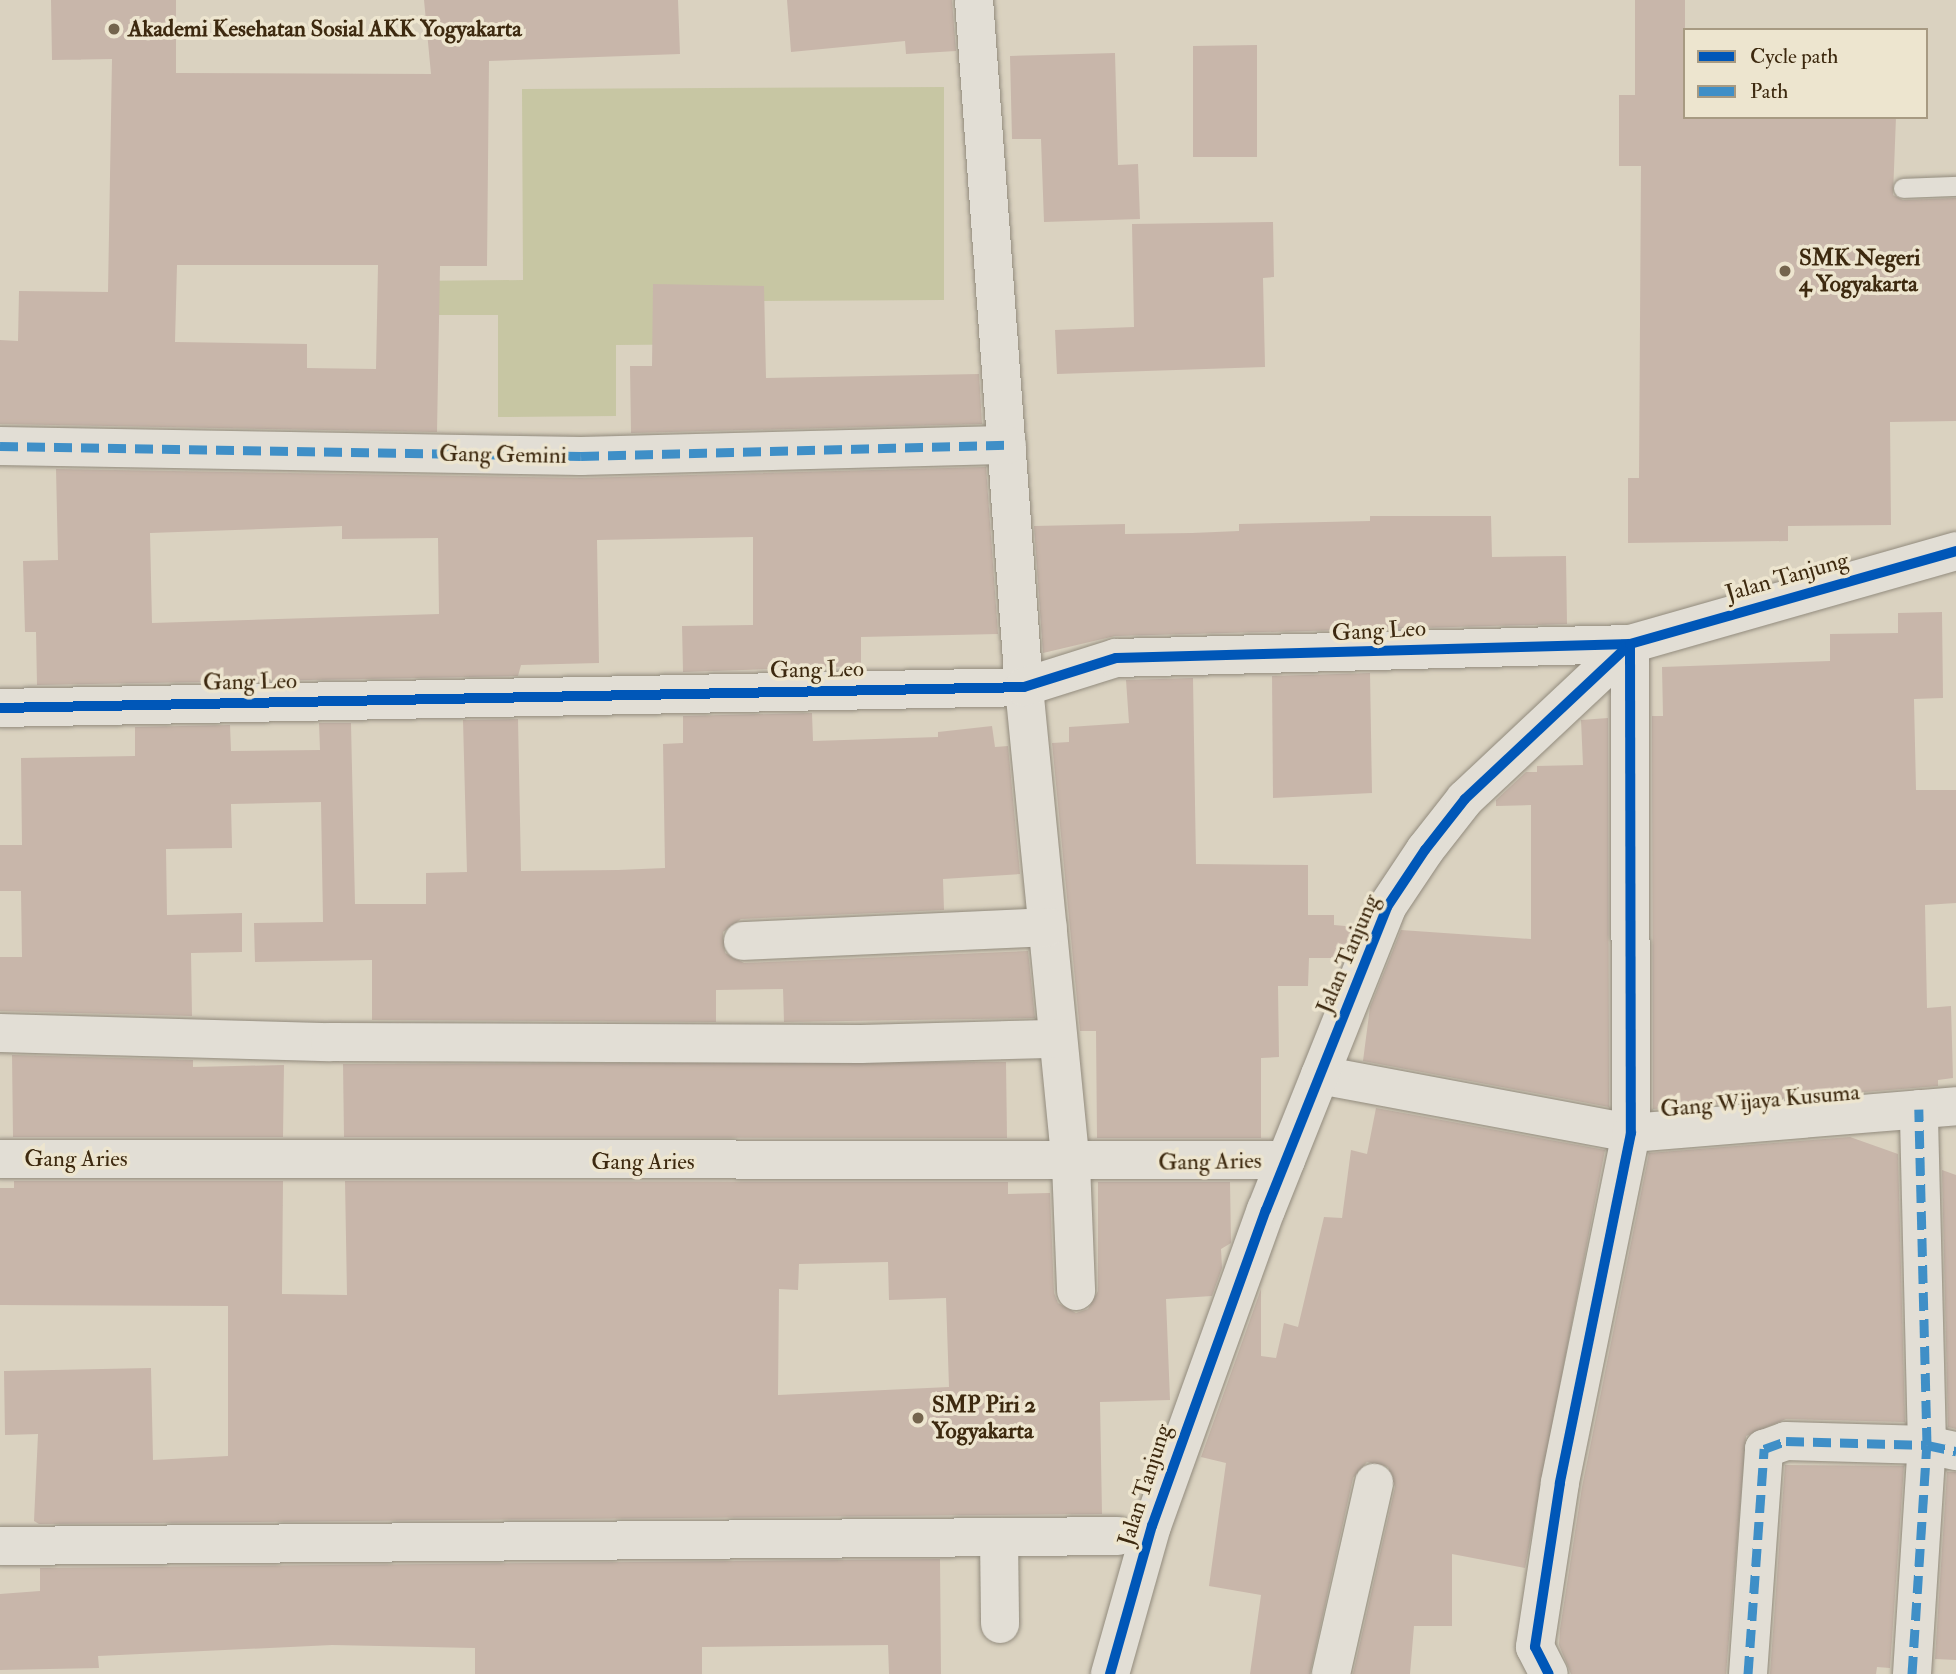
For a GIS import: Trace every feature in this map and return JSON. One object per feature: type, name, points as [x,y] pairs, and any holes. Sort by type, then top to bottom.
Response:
[{"type":"street","points":[[974,0],[1024,687],[1071,1164],[1076,1291]]},
{"type":"street","name":"Gang Gemini","points":[[0,446],[581,456],[1007,445]]},
{"type":"street","name":"Jalan Tanjung","points":[[1110,1674],[1152,1526],[1286,1160],[1387,907],[1425,850],[1465,799],[1630,644],[1956,551]]},
{"type":"street","points":[[1549,1674],[1535,1647],[1554,1524],[1632,1133],[1630,644]]},
{"type":"street","name":"Gang Leo","points":[[0,708],[1024,687],[1115,658],[1630,644]]},
{"type":"street","points":[[743,941],[1048,928]]},
{"type":"street","points":[[0,1033],[330,1042],[861,1044],[1058,1039]]},
{"type":"street","name":"Gang Wijaya Kusuma","points":[[1320,1075],[1632,1133],[1937,1108]]},
{"type":"street","points":[[1912,1674],[1941,1448],[1937,1108]]},
{"type":"street","name":"Gang Aries","points":[[0,1159],[1071,1164],[1286,1160]]},
{"type":"street","points":[[1748,1674],[1763,1449],[1786,1441],[1941,1448]]},
{"type":"street","points":[[1331,1674],[1374,1483]]},
{"type":"street","points":[[0,1546],[1118,1536]]},
{"type":"street","points":[[999,1537],[1000,1624]]},
{"type":"lane","points":[[1903,188],[1956,186]]},
{"type":"green space","points":[[944,87],[944,300],[747,301],[746,344],[616,345],[616,416],[498,417],[498,315],[408,315],[408,281],[523,280],[522,89]]},
{"type":"building","points":[[51,0],[176,0],[176,73],[431,74],[424,0],[678,0],[680,54],[489,61],[487,266],[440,266],[437,432],[0,424],[0,340],[18,341],[19,291],[108,292],[112,59],[52,60]],"holes":[[[177,265],[378,265],[376,369],[307,368],[307,344],[175,342]]]},
{"type":"building","points":[[787,0],[952,0],[956,51],[906,54],[905,41],[791,52]]},
{"type":"building","name":"SMK Negeri 4 Yogyakarta","points":[[1635,0],[1685,0],[1683,119],[1896,119],[1893,195],[1903,200],[1956,198],[1956,421],[1890,422],[1891,525],[1788,526],[1788,541],[1628,543],[1628,478],[1639,478],[1641,166],[1619,166],[1619,95],[1635,95]]},
{"type":"building","points":[[1257,45],[1257,157],[1193,157],[1193,46]]},
{"type":"building","points":[[1115,53],[1118,165],[1138,164],[1140,219],[1044,222],[1041,139],[1012,139],[1010,56]]},
{"type":"building","points":[[1273,222],[1274,277],[1263,278],[1265,367],[1057,374],[1055,330],[1134,327],[1132,224]]},
{"type":"building","points":[[653,284],[764,286],[766,378],[979,374],[982,424],[631,433],[630,366],[652,366]]},
{"type":"building","points":[[986,467],[998,634],[861,637],[861,666],[683,672],[682,626],[753,625],[753,537],[597,540],[599,663],[521,665],[518,676],[37,685],[36,632],[25,632],[23,561],[58,560],[56,469],[582,478]],"holes":[[[342,526],[342,539],[438,538],[439,614],[152,623],[150,533]]]},
{"type":"building","points":[[1370,516],[1491,516],[1492,557],[1566,556],[1567,624],[1115,636],[1043,653],[1034,526],[1125,524],[1125,534],[1192,533],[1239,531],[1239,524],[1370,521]]},
{"type":"building","points":[[1942,612],[1943,698],[1914,699],[1916,790],[1956,790],[1956,903],[1925,905],[1927,1008],[1951,1006],[1953,1078],[1938,1080],[1938,1086],[1653,1109],[1652,716],[1663,716],[1662,667],[1830,661],[1830,634],[1898,633],[1898,613]]},
{"type":"building","points":[[1370,673],[1372,793],[1273,798],[1272,676]]},
{"type":"building","points":[[1193,678],[1196,864],[1308,865],[1308,915],[1334,915],[1334,925],[1356,927],[1343,958],[1309,958],[1308,986],[1278,986],[1279,1057],[1261,1058],[1261,1138],[1097,1138],[1096,1031],[1080,1031],[1052,743],[1069,742],[1069,727],[1129,723],[1126,680]]},
{"type":"building","points":[[812,713],[813,741],[938,737],[938,732],[992,726],[995,747],[1008,746],[1020,874],[943,879],[944,910],[741,919],[723,932],[725,953],[744,963],[1028,951],[1035,1018],[784,1022],[783,989],[716,990],[716,1022],[372,1020],[372,960],[255,962],[254,923],[323,922],[321,802],[231,804],[232,848],[166,849],[167,915],[242,913],[242,952],[191,953],[192,1016],[0,1011],[0,957],[22,957],[21,891],[0,891],[0,845],[22,845],[21,758],[135,756],[135,727],[230,725],[231,751],[320,750],[319,723],[351,723],[355,904],[426,904],[426,873],[467,872],[463,720],[518,719],[521,871],[618,870],[665,868],[663,744],[683,743],[683,716]]},
{"type":"building","points":[[1608,718],[1609,1107],[1363,1061],[1370,1007],[1401,930],[1531,939],[1531,805],[1496,806],[1496,800],[1526,772],[1537,772],[1537,766],[1583,765],[1581,720]]},
{"type":"building","points":[[12,1055],[193,1060],[193,1067],[284,1065],[283,1137],[13,1137]]},
{"type":"building","points":[[1006,1062],[1007,1138],[344,1137],[343,1064]]},
{"type":"building","points":[[1376,1108],[1605,1150],[1525,1568],[1452,1554],[1452,1626],[1414,1626],[1410,1674],[1353,1674],[1395,1487],[1388,1467],[1367,1462],[1353,1478],[1310,1674],[1250,1674],[1261,1595],[1209,1586],[1226,1463],[1201,1457],[1261,1289],[1261,1356],[1276,1358],[1284,1323],[1298,1327],[1324,1217],[1342,1218],[1351,1150],[1367,1154]]},
{"type":"building","points":[[1850,1137],[1898,1154],[1905,1422],[1786,1419],[1746,1436],[1726,1674],[1571,1674],[1559,1645],[1560,1629],[1582,1487],[1649,1153]]},
{"type":"building","points":[[1942,1170],[1956,1175],[1956,1429],[1948,1427]]},
{"type":"building","points":[[14,1181],[283,1181],[282,1294],[347,1295],[345,1181],[1008,1182],[1008,1194],[1050,1193],[1054,1293],[1058,1303],[1076,1313],[1088,1309],[1098,1291],[1098,1182],[1230,1182],[1231,1243],[1221,1249],[1222,1268],[1212,1296],[1166,1299],[1170,1400],[1100,1402],[1102,1514],[39,1524],[34,1521],[38,1434],[5,1435],[4,1371],[151,1368],[153,1460],[228,1456],[228,1306],[0,1305],[0,1188],[14,1188]],"holes":[[[888,1262],[889,1300],[946,1298],[949,1387],[778,1395],[779,1289],[798,1290],[799,1264]]]},
{"type":"building","points":[[1785,1465],[1904,1466],[1890,1668],[1877,1667],[1876,1674],[1770,1674]]},
{"type":"building","points":[[1947,1472],[1956,1472],[1956,1660],[1935,1659]]},
{"type":"building","points":[[940,1559],[941,1674],[889,1674],[888,1645],[702,1647],[702,1674],[475,1674],[475,1648],[332,1645],[98,1656],[99,1668],[0,1670],[0,1594],[40,1591],[40,1568]]},
{"type":"marked path","points":[[0,446],[581,456],[1007,445]]},
{"type":"marked path","points":[[1912,1674],[1927,1445],[1919,1109]]},
{"type":"marked path","points":[[1748,1674],[1764,1449],[1786,1441],[1927,1445],[1956,1451]]},
{"type":"cycle path","points":[[1110,1674],[1152,1526],[1266,1210],[1387,907],[1425,850],[1465,799],[1630,644],[1956,551]]},
{"type":"cycle path","points":[[0,708],[1024,687],[1116,658],[1630,644],[1631,1133],[1560,1483],[1535,1647],[1549,1674]]},
{"type":"place","name":"Akademi Kesehatan Sosial AKK Yogyakarta","points":[[114,29]]},
{"type":"place","name":"SMK Negeri 4 Yogyakarta","points":[[1785,271]]},
{"type":"place","name":"SMP Piri 2 Yogyakarta","points":[[918,1418]]}]
